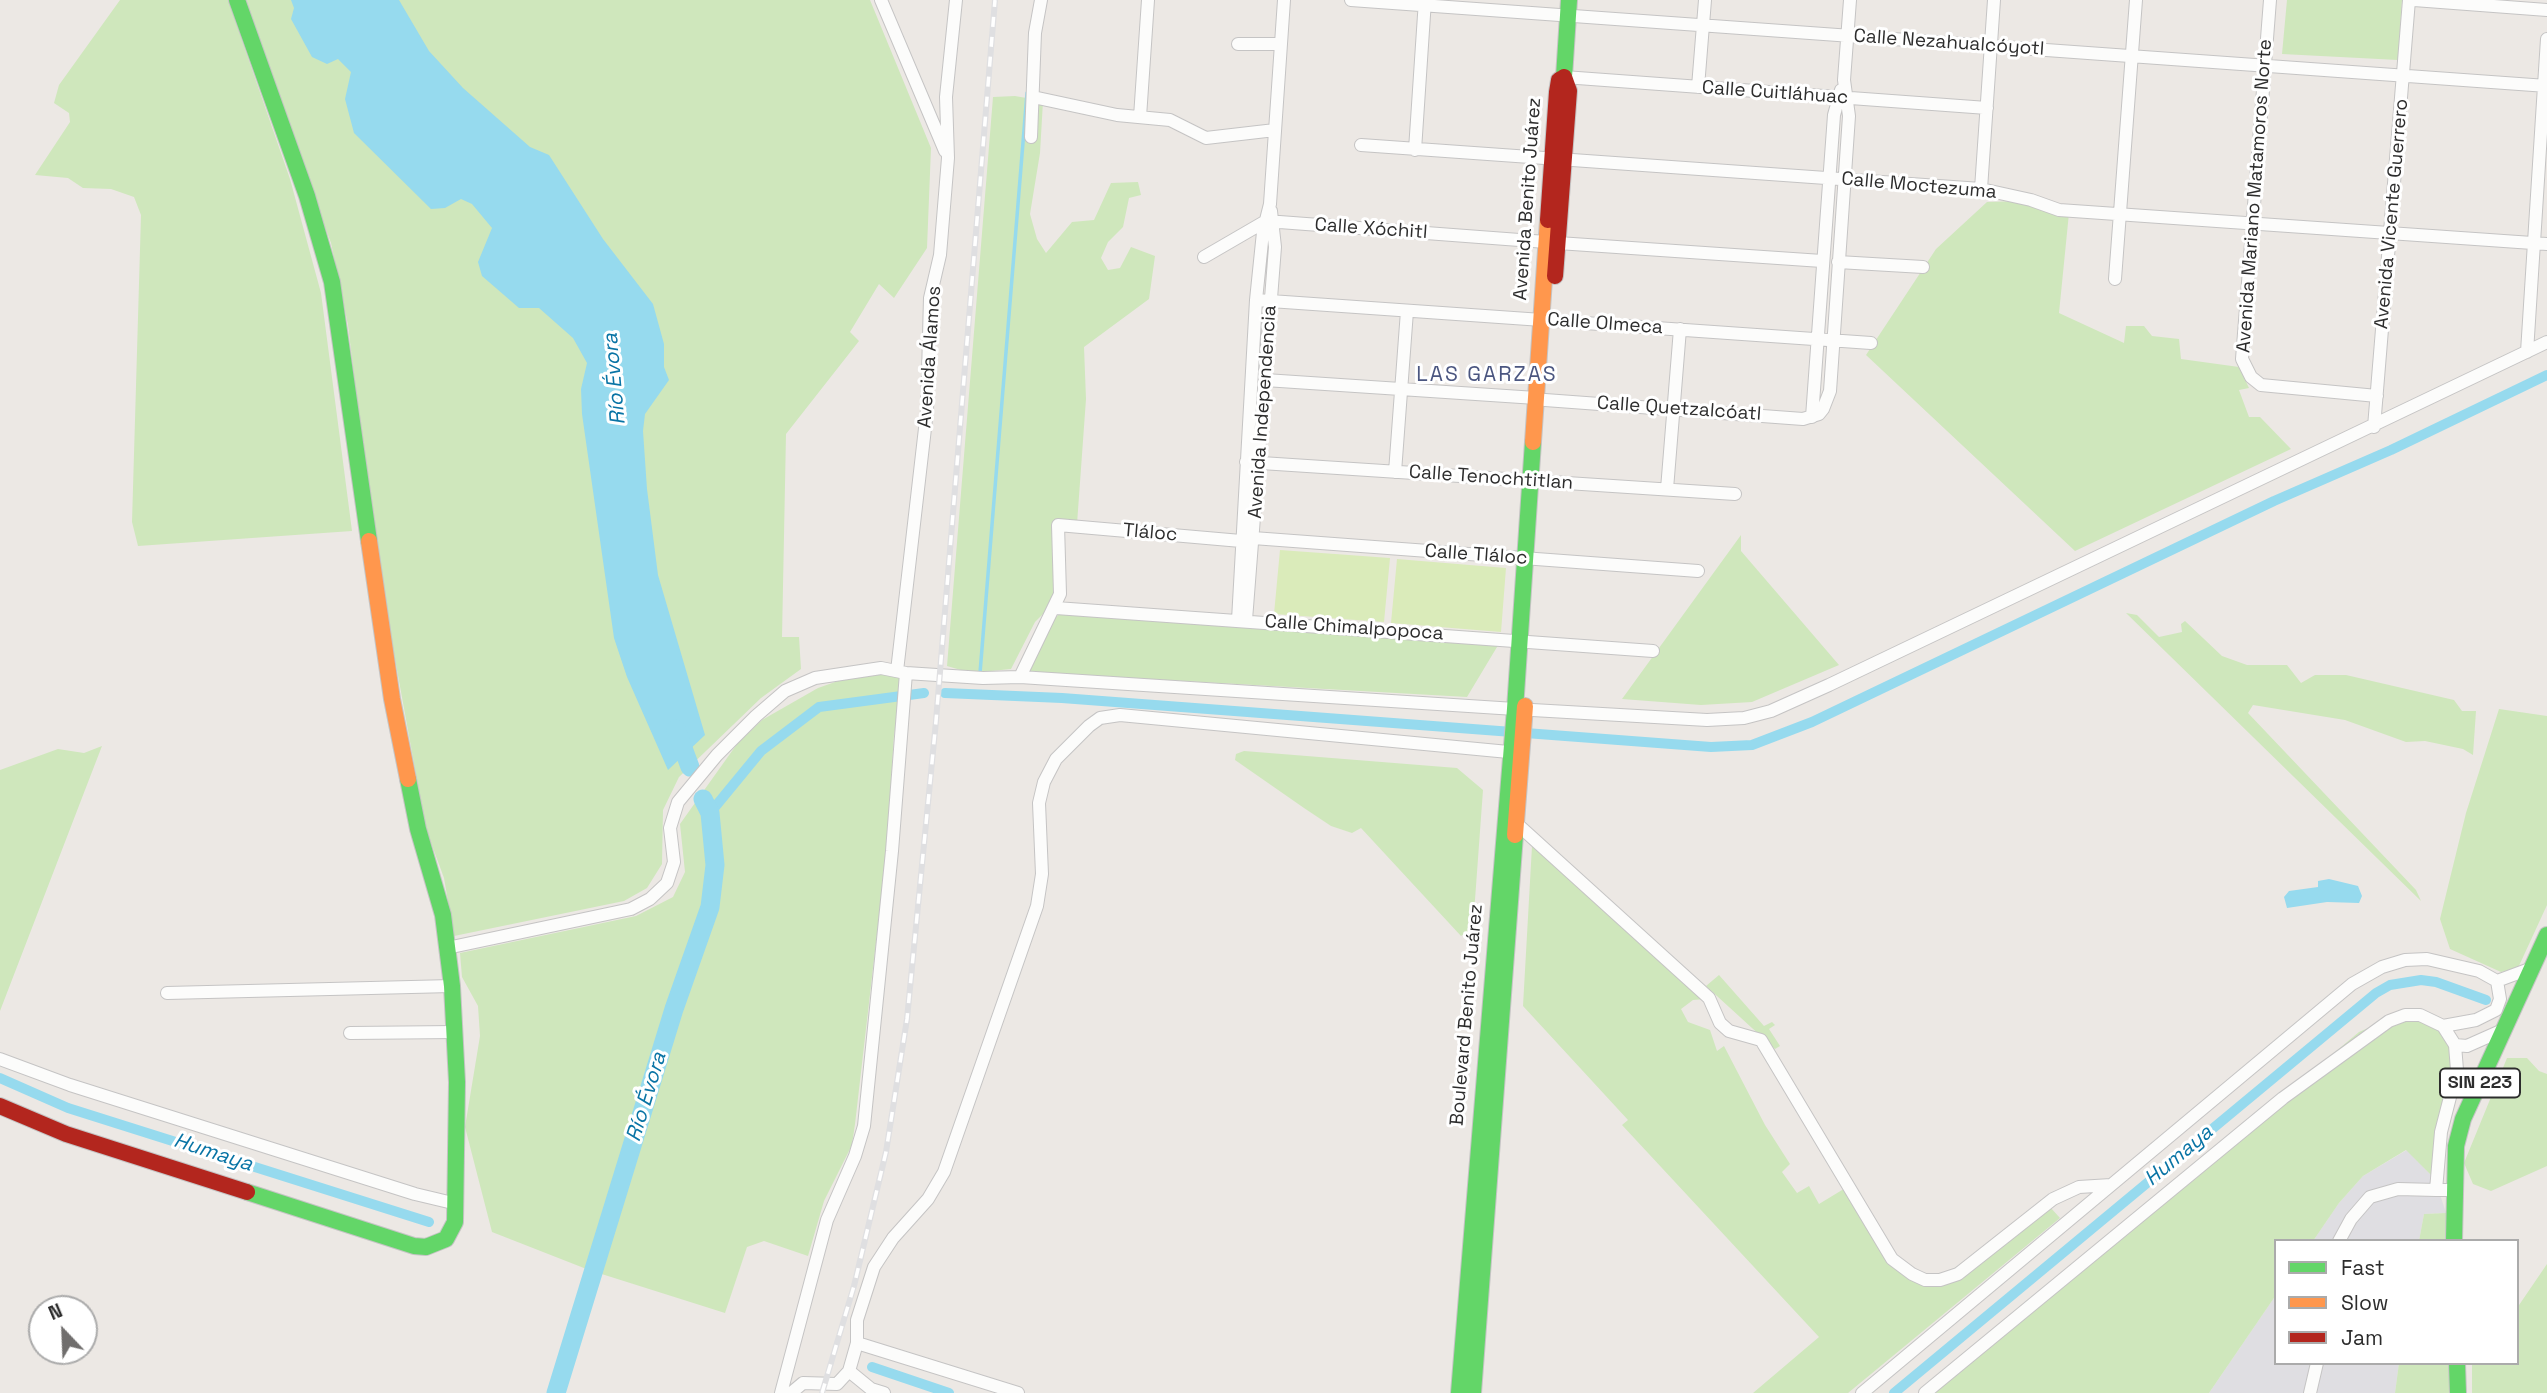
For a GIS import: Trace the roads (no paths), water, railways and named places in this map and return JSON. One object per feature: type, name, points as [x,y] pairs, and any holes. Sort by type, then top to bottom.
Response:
[{"type":"street","points":[[0,1106],[92,1142],[414,1246],[426,1247],[446,1239],[455,1222],[456,1032],[443,915],[418,829],[392,699],[332,282],[307,196],[237,0]]},
{"type":"street","points":[[881,0],[948,158]]},
{"type":"street","name":"Avenida Álamos","points":[[781,1393],[827,1220],[855,1156],[864,1126],[892,850],[902,672],[927,411],[930,298],[940,255],[948,158],[946,97],[956,0]]},
{"type":"street","points":[[1031,137],[1035,33],[1041,0]]},
{"type":"street","points":[[1140,117],[1148,0]]},
{"type":"street","name":"Avenida Independencia","points":[[1252,463],[1265,380],[1271,301],[1270,204],[1284,0]]},
{"type":"street","name":"Calle Nezahualcóyotl","points":[[1351,0],[1568,8],[1703,25],[2545,86]]},
{"type":"street","points":[[1698,87],[1705,0]]},
{"type":"street","points":[[1843,98],[1829,178],[1812,417],[1819,414],[1828,401],[1844,180],[1843,98],[1850,0]]},
{"type":"street","points":[[1981,189],[1994,0]]},
{"type":"street","points":[[2115,279],[2136,0]]},
{"type":"street","name":"Avenida Mariano Matamoros Norte","points":[[2270,0],[2242,359],[2251,377],[2261,385],[2377,396]]},
{"type":"street","points":[[2412,0],[2547,10]]},
{"type":"street","name":"Avenida Vicente Guerrero","points":[[2374,427],[2403,75],[2412,0]]},
{"type":"street","points":[[1415,150],[1425,3]]},
{"type":"street","name":"Avenida Benito Juárez","points":[[1523,641],[1558,159],[1557,85],[1564,77],[1568,8]]},
{"type":"street","points":[[2527,352],[2547,39]]},
{"type":"street","points":[[1238,44],[1281,44]]},
{"type":"street","name":"Calle Cuitláhuac","points":[[1564,77],[1987,108]]},
{"type":"street","points":[[1032,97],[1170,120],[1206,138],[1275,130]]},
{"type":"street","name":"Calle Moctezuma","points":[[1361,145],[1981,189],[2031,200],[2059,210],[2547,244]]},
{"type":"street","points":[[1205,257],[1270,221]]},
{"type":"street","name":"Avenida Independencia","points":[[1242,620],[1252,463],[1256,300],[1270,221]]},
{"type":"street","name":"Calle Xóchitl","points":[[1270,221],[1822,261]]},
{"type":"street","points":[[1838,262],[1923,267]]},
{"type":"street","name":"Calle Olmeca","points":[[1256,300],[1871,342]]},
{"type":"street","points":[[1395,472],[1407,311]]},
{"type":"street","points":[[1667,489],[1680,329]]},
{"type":"street","points":[[447,948],[631,909],[650,899],[667,883],[674,862],[670,828],[678,802],[717,755],[756,716],[785,691],[815,678],[881,668],[983,678],[1020,677],[1519,713],[1707,720],[1744,718],[1763,713],[2374,427],[2547,342]]},
{"type":"street","name":"Calle Quetzalcóatl","points":[[1265,380],[1803,419],[1812,417]]},
{"type":"street","name":"Calle Tenochtitlan","points":[[1252,463],[1735,494]]},
{"type":"street","name":"Tláloc","points":[[1055,608],[1062,581],[1058,525],[1247,540]]},
{"type":"street","name":"Calle Tláloc","points":[[1247,540],[1698,571]]},
{"type":"street","points":[[1020,677],[1037,637],[1055,608]]},
{"type":"street","name":"Calle Chimalpopoca","points":[[1055,608],[1653,651]]},
{"type":"street","name":"Boulevard Benito Juárez","points":[[1459,1393],[1519,713],[1523,641]]},
{"type":"street","points":[[837,1384],[849,1371],[857,1343],[857,1320],[874,1267],[893,1238],[928,1199],[944,1172],[1037,906],[1042,874],[1039,803],[1044,782],[1056,760],[1089,726],[1100,718],[1120,715],[1516,748]]},
{"type":"street","name":"Boulevard Benito Juárez","points":[[1473,1393],[1516,823],[1516,748]]},
{"type":"street","points":[[1516,823],[1709,998],[1720,1023],[1729,1031],[1762,1040],[1892,1259],[1912,1274],[1925,1280],[1940,1280],[1958,1274],[2053,1199],[2079,1187],[2110,1185]]},
{"type":"street","name":"SIN 223","points":[[2454,1239],[2456,1146],[2463,1119],[2507,1028],[2547,935]]},
{"type":"street","points":[[1862,1393],[2325,1006],[2382,967],[2405,960],[2439,961],[2479,971],[2497,981],[2532,968]]},
{"type":"street","points":[[2444,1026],[2487,1017],[2496,1010],[2500,999],[2497,981]]},
{"type":"street","points":[[166,993],[452,986]]},
{"type":"street","points":[[1925,1393],[2283,1098],[2366,1036],[2405,1015],[2420,1015],[2444,1026],[2455,1045],[2458,1061],[2441,1132],[2436,1190]]},
{"type":"street","points":[[2455,1045],[2475,1045],[2507,1028]]},
{"type":"street","points":[[350,1033],[456,1032]]},
{"type":"street","points":[[0,1059],[123,1102],[415,1194],[457,1203]]},
{"type":"street","points":[[2340,1239],[2351,1219],[2371,1197],[2398,1189],[2453,1190]]},
{"type":"street","points":[[2053,1199],[2069,1219]]},
{"type":"street","points":[[857,1343],[1018,1393]]},
{"type":"street","points":[[2310,1393],[2317,1365]]},
{"type":"street","points":[[2457,1365],[2458,1393]]},
{"type":"street","points":[[849,1371],[877,1391]]},
{"type":"street","points":[[791,1393],[803,1383],[837,1384],[877,1391]]},
{"type":"water","points":[[291,0],[399,0],[429,51],[463,88],[530,147],[549,155],[603,239],[653,304],[664,344],[664,367],[669,380],[645,414],[643,431],[647,489],[658,575],[705,735],[668,770],[627,677],[614,638],[582,414],[581,389],[587,363],[573,338],[539,308],[519,308],[482,276],[478,262],[492,228],[472,204],[461,199],[445,208],[431,209],[354,133],[345,99],[351,72],[338,59],[327,64],[312,57],[291,19],[294,8]]},
{"type":"water","points":[[2329,879],[2358,886],[2362,896],[2359,903],[2327,902],[2287,908],[2284,897],[2289,891],[2318,887],[2318,881]]},
{"type":"waterway","points":[[980,673],[1027,93]]},
{"type":"waterway","points":[[945,693],[1062,698],[1711,747],[1752,745],[1812,722],[2274,501],[2391,450],[2547,375]]},
{"type":"waterway","points":[[710,813],[761,751],[819,707],[924,693]]},
{"type":"waterway","name":"Río Évora","points":[[676,729],[690,767]]},
{"type":"waterway","name":"Río Évora","points":[[556,1393],[674,1009],[710,907],[715,865],[710,813],[703,799]]},
{"type":"waterway","name":"Humaya","points":[[1894,1393],[2376,993],[2390,985],[2421,980],[2436,982],[2486,1000]]},
{"type":"waterway","name":"Humaya","points":[[0,1078],[68,1108],[429,1222]]},
{"type":"waterway","name":"Humaya","points":[[872,1367],[949,1393]]},
{"type":"railway","points":[[822,1393],[854,1286],[886,1152],[907,1019],[936,721],[995,0]]},
{"type":"district","name":"LAS GARZAS","points":[[1487,375]]}]
